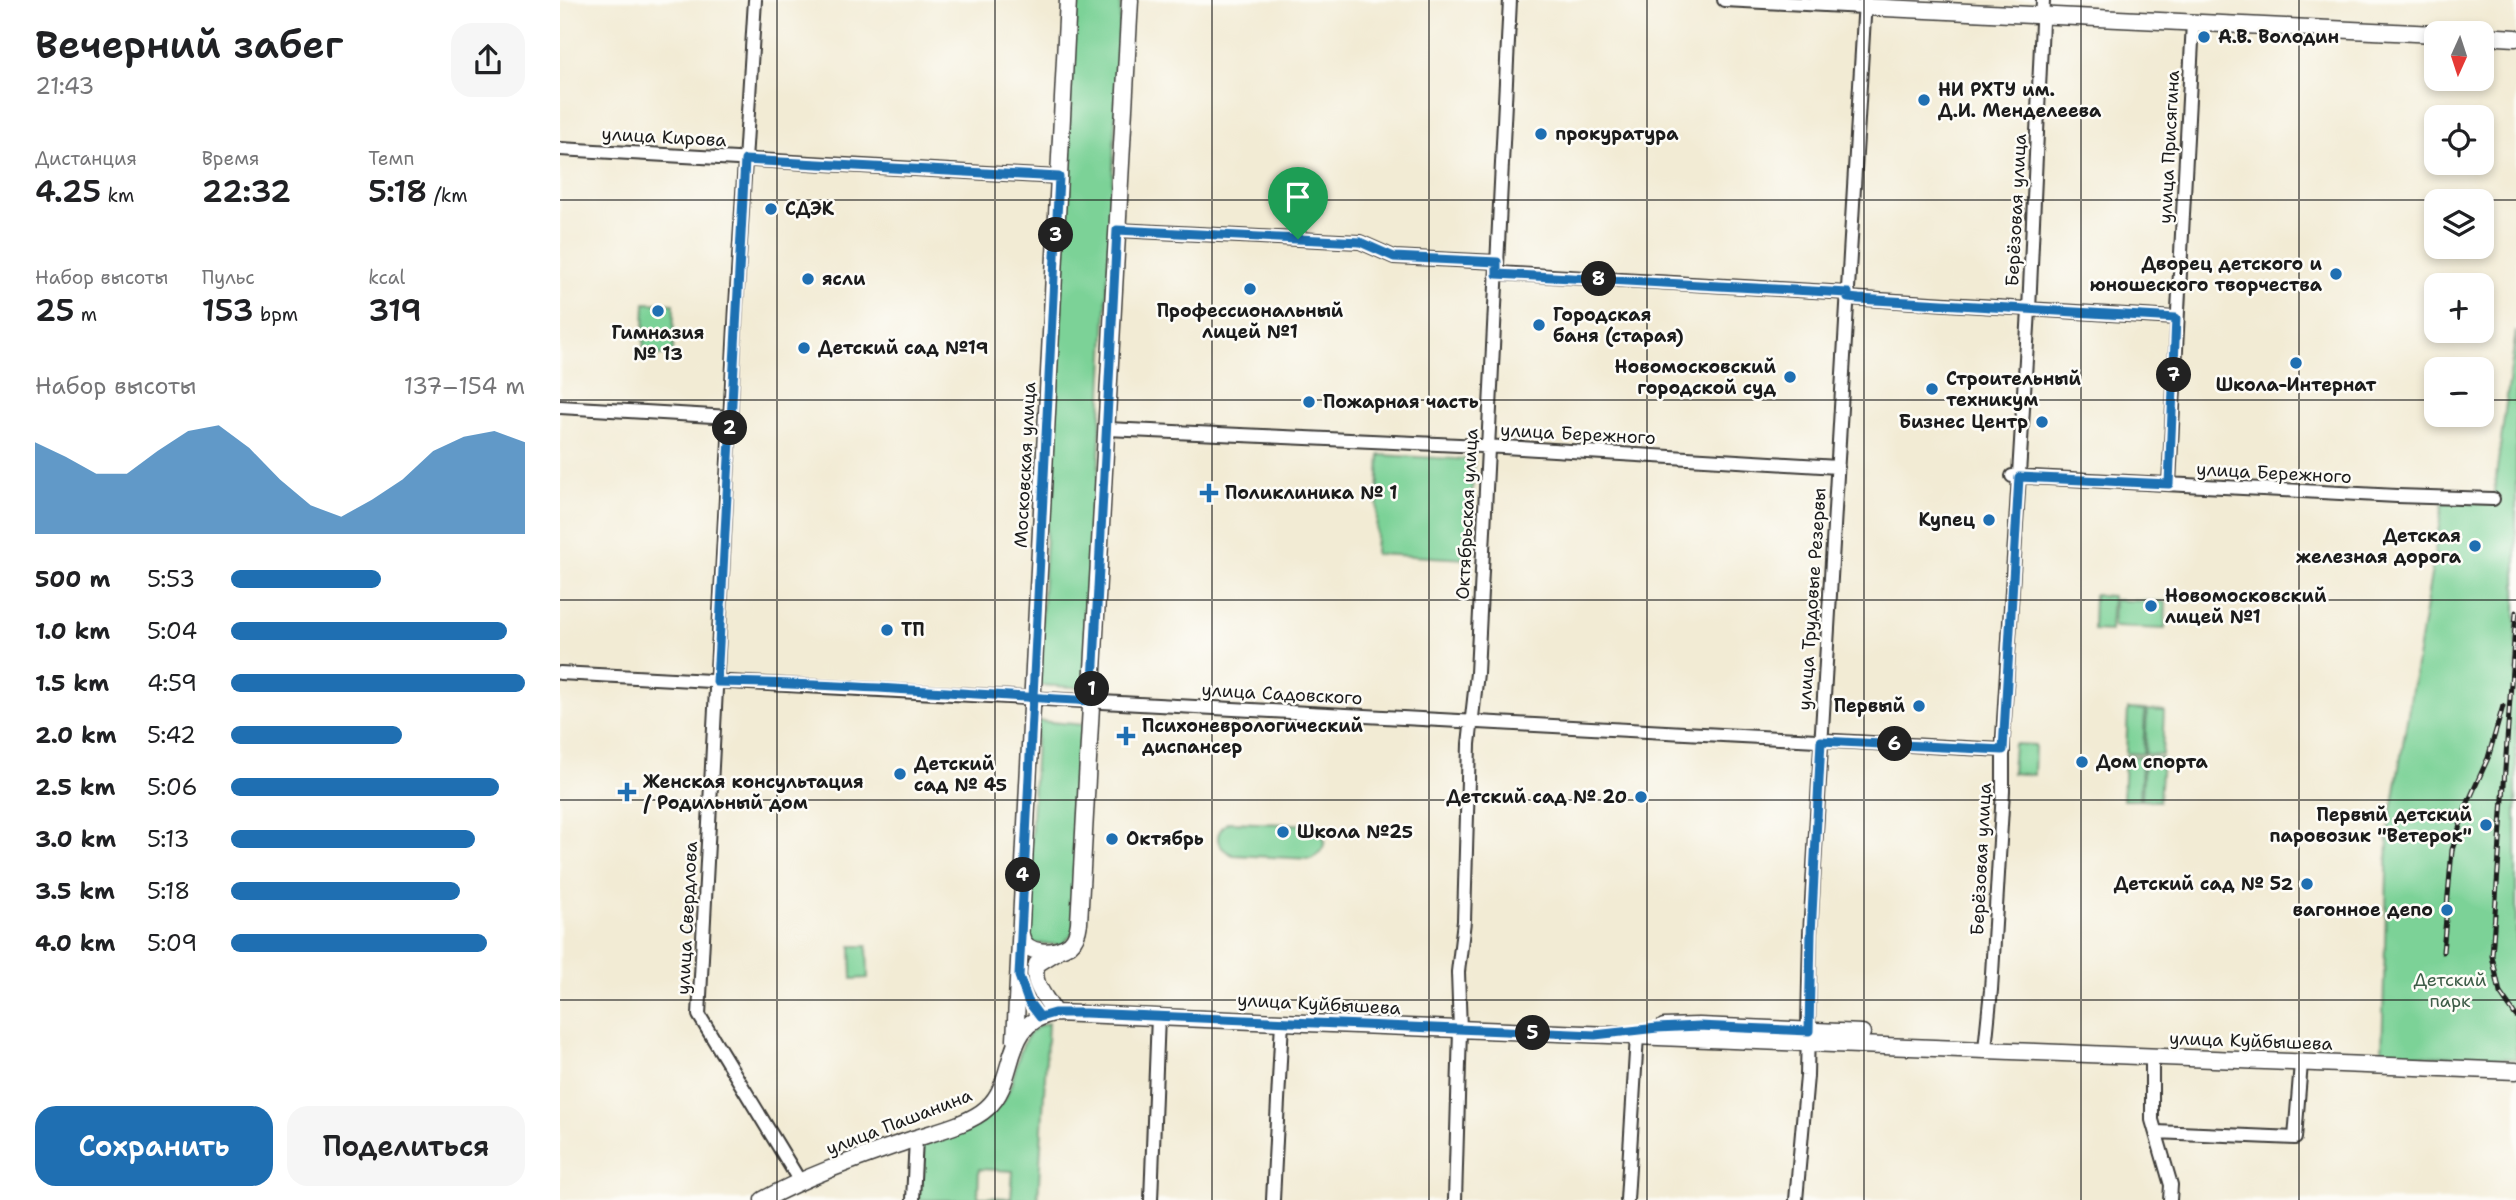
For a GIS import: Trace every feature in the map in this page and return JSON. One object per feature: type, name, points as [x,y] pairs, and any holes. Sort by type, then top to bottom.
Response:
[{"type":"main road","name":"Московская улица","points":[[1014,1046],[1068,0]]},
{"type":"main road","points":[[1047,1015],[1034,975],[1037,964],[1071,943],[1079,923],[1130,0]]},
{"type":"main road","points":[[1864,4],[2043,17],[2424,33]]},
{"type":"main road","points":[[2494,37],[2516,38]]},
{"type":"main road","points":[[1021,933],[1022,941],[1032,950],[1059,950]]},
{"type":"main road","points":[[1019,976],[1028,1001],[1047,1015]]},
{"type":"main road","points":[[1014,1046],[1025,1028],[1047,1015]]},
{"type":"main road","name":"улица Куйбышева","points":[[1047,1015],[1158,1016],[1595,1035],[1940,1037],[1985,1049],[2516,1070]]},
{"type":"main road","points":[[1595,1035],[1699,1026],[1808,1037]]},
{"type":"main road","name":"улица Пашанина","points":[[763,1200],[799,1180],[974,1116],[989,1106],[999,1092],[1014,1046]]},
{"type":"street","name":"улица Свердлова","points":[[755,0],[699,1015],[799,1180]]},
{"type":"street","name":"Октябрьская улица","points":[[1455,1200],[1460,1030],[1458,980],[1464,921],[1469,756],[1477,673],[1510,0]]},
{"type":"street","points":[[1724,0],[1864,4]]},
{"type":"street","name":"Берёзовая улица","points":[[1985,1049],[2003,791],[2015,477],[2029,310],[2043,0]]},
{"type":"street","name":"улица Трудовые Резервы","points":[[1796,1200],[1808,1037],[1821,741],[1864,4]]},
{"type":"street","name":"улица Присягина","points":[[2169,484],[2193,22]]},
{"type":"street","name":"улица Кирова","points":[[560,149],[1059,177]]},
{"type":"street","points":[[1117,230],[1360,242],[1394,257],[1497,268],[2029,310],[2176,318]]},
{"type":"street","points":[[560,407],[730,416]]},
{"type":"street","name":"улица Бережного","points":[[1107,429],[1838,467]]},
{"type":"street","name":"улица Бережного","points":[[2015,477],[2493,499]]},
{"type":"street","name":"улица Садовского","points":[[560,673],[2003,750]]},
{"type":"street","points":[[1151,1200],[1158,1016]]},
{"type":"street","points":[[1273,1200],[1282,1021]]},
{"type":"street","points":[[1627,1200],[1637,1036]]},
{"type":"street","points":[[2152,1056],[2152,1120],[2171,1185],[2170,1200]]},
{"type":"street","points":[[2156,1132],[2295,1138],[2301,1063]]},
{"type":"street","points":[[913,1200],[916,1138]]},
{"type":"green space","points":[[1075,0],[1121,0],[1088,688],[1038,685]]},
{"type":"green space","points":[[645,303],[674,304],[673,355],[643,354]]},
{"type":"green space","name":"Детский парк","points":[[2516,331],[2516,1059],[2382,1054],[2388,834],[2444,496],[2493,498]]},
{"type":"green space","points":[[1380,455],[1474,460],[1468,559],[1375,554]]},
{"type":"green space","points":[[2094,595],[2112,596],[2110,631],[2093,630]]},
{"type":"green space","points":[[2114,600],[2166,602],[2165,629],[2113,627]]},
{"type":"green space","points":[[2128,709],[2145,710],[2143,754],[2126,753]]},
{"type":"green space","points":[[2147,710],[2164,711],[2162,755],[2145,754]]},
{"type":"green space","points":[[1037,721],[1086,725],[1074,932],[1062,945],[1030,943],[1026,936]]},
{"type":"green space","points":[[2014,744],[2035,745],[2034,775],[2012,773]]},
{"type":"green space","points":[[2125,756],[2142,757],[2140,800],[2123,800]]},
{"type":"green space","points":[[2144,757],[2162,758],[2159,801],[2142,800]]},
{"type":"green space","points":[[1228,822],[1315,825],[1323,834],[1324,843],[1311,859],[1233,855],[1223,848],[1218,840],[1220,832]]},
{"type":"green space","points":[[851,946],[867,946],[868,978],[852,979]]},
{"type":"green space","points":[[1048,1023],[1038,1200],[915,1200],[918,1144],[977,1121],[997,1108],[1009,1091],[1023,1044],[1037,1027]],"holes":[[[979,1169],[1013,1171],[1011,1198],[978,1197]]]},
{"type":"railway","points":[[2516,612],[2492,956],[2500,993],[2516,1016]]},
{"type":"railway","points":[[2443,952],[2452,850],[2466,807],[2488,758],[2503,706]]},
{"type":"place","name":"А.В. Володин","points":[[2204,37]]},
{"type":"place","name":"НИ РХТУ им. Д.И. Менделеева","points":[[1924,100]]},
{"type":"place","name":"прокуратура","points":[[1541,134]]},
{"type":"place","name":"СДЭК","points":[[771,209]]},
{"type":"place","name":"Дворец детского и юношеского творчества","points":[[2336,274]]},
{"type":"place","name":"ясли","points":[[808,279]]},
{"type":"place","name":"Профессиональный лицей №1","points":[[1250,289]]},
{"type":"place","name":"Гимназия № 13","points":[[658,311]]},
{"type":"place","name":"Городская баня (старая)","points":[[1539,325]]},
{"type":"place","name":"Детский сад №19","points":[[804,348]]},
{"type":"place","name":"Школа-Интернат","points":[[2296,363]]},
{"type":"place","name":"Новомосковский городской суд","points":[[1790,377]]},
{"type":"place","name":"Строительный техникум","points":[[1932,389]]},
{"type":"place","name":"Пожарная часть","points":[[1309,402]]},
{"type":"place","name":"Бизнес Центр","points":[[2042,422]]},
{"type":"place","name":"Поликлиника № 1","points":[[1209,493]]},
{"type":"place","name":"Купец","points":[[1989,520]]},
{"type":"place","name":"Детская железная дорога","points":[[2475,546]]},
{"type":"place","name":"Новомосковский лицей №1","points":[[2151,606]]},
{"type":"place","name":"ТП","points":[[887,630]]},
{"type":"place","name":"Первый","points":[[1919,706]]},
{"type":"place","name":"Психоневрологический диспансер","points":[[1126,736]]},
{"type":"place","name":"Дом спорта","points":[[2082,762]]},
{"type":"place","name":"Детский сад № 45","points":[[900,774]]},
{"type":"place","name":"Женская консультация / Родильный дом","points":[[627,792]]},
{"type":"place","name":"Детский сад № 20","points":[[1641,797]]},
{"type":"place","name":"Первый детский паровозик \"Ветерок\"","points":[[2486,825]]},
{"type":"place","name":"Школа №25","points":[[1283,832]]},
{"type":"place","name":"Октябрь","points":[[1112,839]]},
{"type":"place","name":"Детский сад № 52","points":[[2307,884]]},
{"type":"place","name":"вагонное депо","points":[[2447,910]]},
{"type":"route","points":[[1298,239],[1117,230],[1092,701],[1032,698],[1012,696],[717,682],[745,160],[1059,177],[1040,535],[1032,698],[1023,872],[1019,976],[1024,993],[1035,1012],[1040,1017],[1054,1013],[1085,1013],[1595,1035],[1699,1026],[1809,1031],[1808,989],[1821,741],[2003,750],[2019,477],[2169,484],[2176,318],[1859,299],[1848,298],[1848,293],[1497,274],[1497,262],[1394,257],[1360,242],[1298,239]]}]
